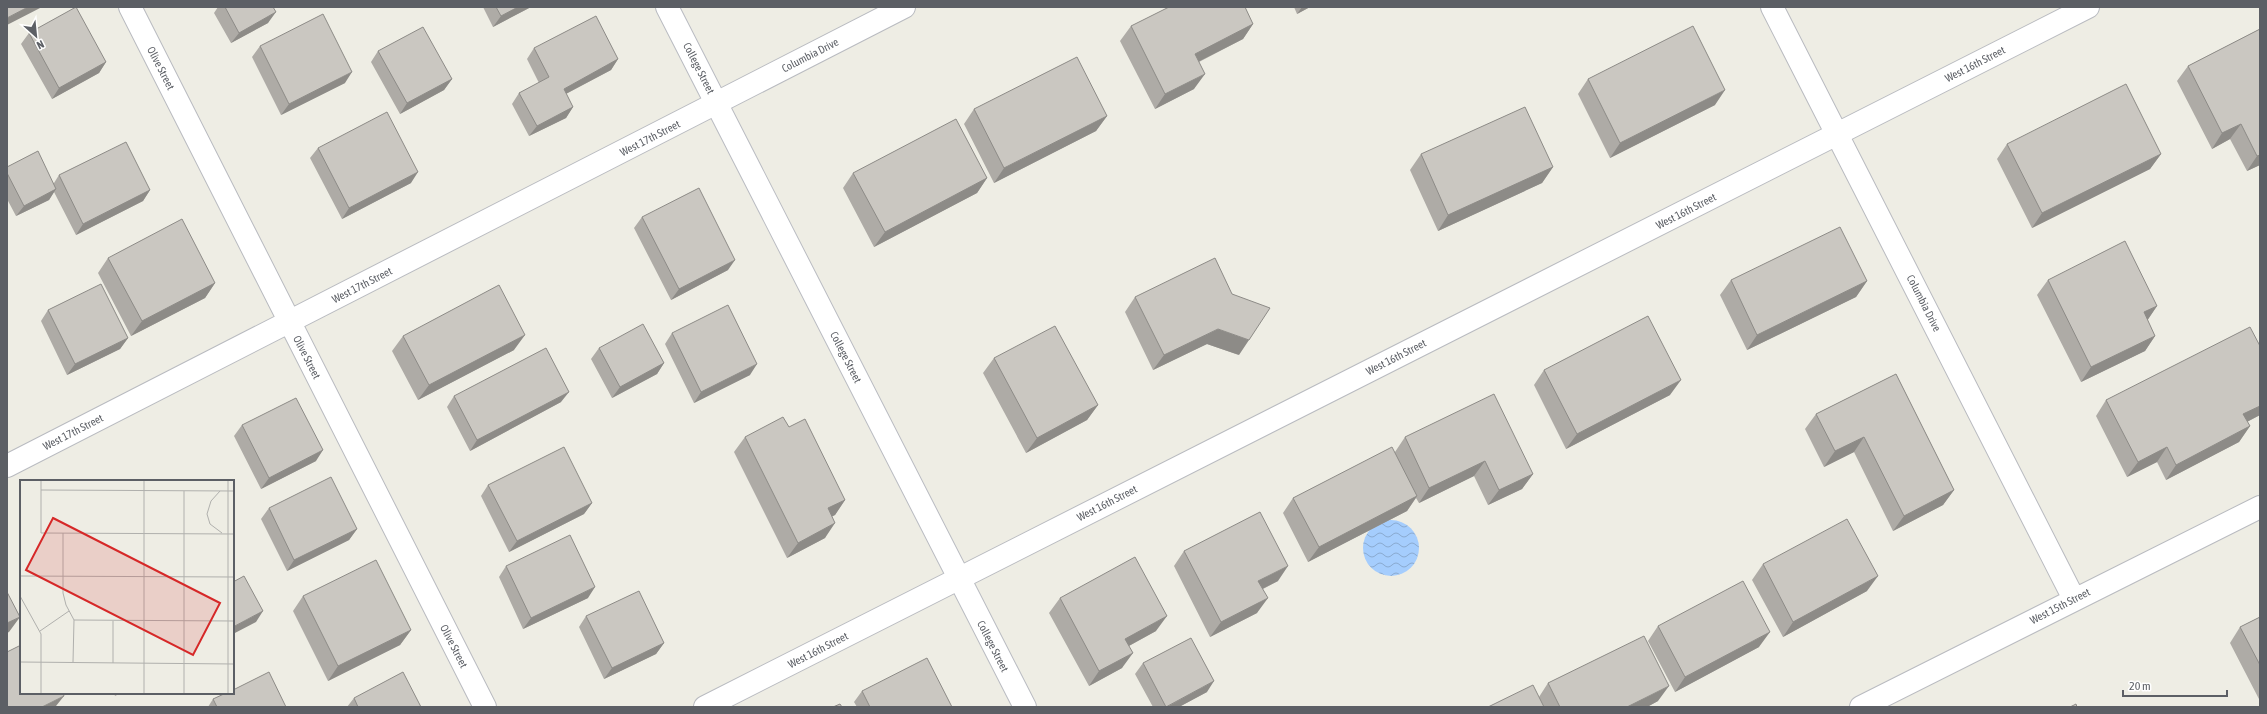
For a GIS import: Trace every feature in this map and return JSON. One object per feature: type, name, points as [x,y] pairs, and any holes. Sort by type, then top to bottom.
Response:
[{"type":"street","name":"Olive Street","points":[[130,7],[485,707]]},
{"type":"street","name":"College Street","points":[[667,7],[1025,707]]},
{"type":"street","name":"Columbia Drive","points":[[717,104],[904,7]]},
{"type":"street","name":"Columbia Drive","points":[[1772,7],[2074,599]]},
{"type":"street","name":"West 16th Street","points":[[705,707],[2088,7]]},
{"type":"street","name":"West 17th Street","points":[[7,466],[717,104]]},
{"type":"street","name":"West 15th Street","points":[[1862,707],[2074,599],[2260,507]]},
{"type":"water","points":[[1391,520],[1402,522],[1411,528],[1417,537],[1419,548],[1417,559],[1411,568],[1402,574],[1391,576],[1380,574],[1371,568],[1365,559],[1363,548],[1365,537],[1371,528],[1380,522]]},
{"type":"building","points":[[7,7],[28,7],[7,18]]},
{"type":"building","points":[[76,7],[106,62],[59,88],[29,33]]},
{"type":"building","points":[[225,7],[273,7],[276,12],[239,33]]},
{"type":"building","points":[[496,7],[518,7],[501,16]]},
{"type":"building","points":[[1169,7],[1245,7],[1253,24],[1195,54],[1205,74],[1165,94],[1131,26]]},
{"type":"building","points":[[323,14],[352,72],[289,104],[260,46]]},
{"type":"building","points":[[596,16],[618,59],[564,89],[573,107],[537,126],[519,93],[549,77],[534,48]]},
{"type":"building","points":[[1693,26],[1725,90],[1620,143],[1588,79]]},
{"type":"building","points":[[423,27],[452,79],[407,103],[378,51]]},
{"type":"building","points":[[2260,29],[2260,155],[2257,156],[2241,124],[2222,133],[2188,66]]},
{"type":"building","points":[[1077,57],[1107,116],[1004,168],[974,109]]},
{"type":"building","points":[[2126,84],[2161,154],[2042,213],[2007,144]]},
{"type":"building","points":[[1525,107],[1553,167],[1448,215],[1421,154]]},
{"type":"building","points":[[387,112],[418,172],[349,208],[318,148]]},
{"type":"building","points":[[956,119],[987,178],[885,232],[853,173]]},
{"type":"building","points":[[126,142],[150,190],[83,224],[59,175]]},
{"type":"building","points":[[38,151],[56,189],[24,206],[7,173],[7,167]]},
{"type":"building","points":[[699,188],[735,260],[679,289],[642,217]]},
{"type":"building","points":[[182,219],[215,283],[142,321],[108,258]]},
{"type":"building","points":[[1840,227],[1867,281],[1757,335],[1731,280]]},
{"type":"building","points":[[2125,241],[2157,306],[2144,312],[2155,336],[2091,367],[2048,280]]},
{"type":"building","points":[[1215,258],[1232,294],[1270,308],[1249,340],[1218,329],[1164,355],[1135,297]]},
{"type":"building","points":[[101,284],[128,338],[75,364],[48,310]]},
{"type":"building","points":[[499,285],[525,335],[429,385],[403,336]]},
{"type":"building","points":[[728,305],[757,364],[701,392],[672,333]]},
{"type":"building","points":[[1648,316],[1681,380],[1577,434],[1544,370]]},
{"type":"building","points":[[643,324],[664,363],[620,387],[599,348]]},
{"type":"building","points":[[1055,326],[1098,405],[1037,438],[994,358]]},
{"type":"building","points":[[2250,327],[2260,346],[2260,406],[2243,414],[2250,426],[2176,465],[2167,447],[2138,462],[2106,400]]},
{"type":"building","points":[[546,348],[569,392],[477,440],[454,396]]},
{"type":"building","points":[[1896,374],[1954,490],[1904,516],[1864,437],[1835,451],[1816,414]]},
{"type":"building","points":[[1494,394],[1533,474],[1499,490],[1485,461],[1429,488],[1405,437]]},
{"type":"building","points":[[296,398],[323,450],[269,478],[242,425]]},
{"type":"building","points":[[783,417],[789,427],[805,419],[845,500],[828,508],[835,523],[798,543],[745,437]]},
{"type":"building","points":[[564,447],[592,503],[517,541],[488,485]]},
{"type":"building","points":[[1392,447],[1417,496],[1319,547],[1293,498]]},
{"type":"building","points":[[331,477],[357,529],[294,560],[269,508]]},
{"type":"building","points":[[1260,512],[1288,566],[1258,581],[1268,598],[1221,622],[1184,551]]},
{"type":"building","points":[[1847,519],[1878,576],[1793,622],[1763,564]]},
{"type":"building","points":[[570,535],[595,587],[531,618],[506,566]]},
{"type":"building","points":[[1135,557],[1167,616],[1125,639],[1133,653],[1099,671],[1060,598]]},
{"type":"building","points":[[376,560],[411,630],[338,666],[303,596]]},
{"type":"building","points":[[244,576],[263,611],[234,626],[234,581]]},
{"type":"building","points":[[1743,581],[1770,632],[1685,677],[1658,626]]},
{"type":"building","points":[[639,591],[664,643],[612,668],[586,616]]},
{"type":"building","points":[[7,592],[20,617],[7,623]]},
{"type":"building","points":[[2260,617],[2260,665],[2240,627]]},
{"type":"building","points":[[1644,636],[1669,686],[1627,707],[1560,707],[1548,683]]},
{"type":"building","points":[[1191,638],[1214,681],[1166,707],[1143,663]]},
{"type":"building","points":[[20,646],[20,694],[63,694],[64,696],[42,707],[7,707],[7,652]]},
{"type":"building","points":[[927,658],[952,707],[870,707],[862,691]]},
{"type":"building","points":[[269,672],[286,707],[217,707],[213,699],[224,694],[234,694],[234,690]]},
{"type":"building","points":[[403,672],[421,707],[358,707],[354,698]]},
{"type":"building","points":[[1533,685],[1544,707],[1488,707]]},
{"type":"building","points":[[840,704],[842,707],[833,707]]},
{"type":"building","points":[[2076,704],[2077,707],[2070,707]]}]
